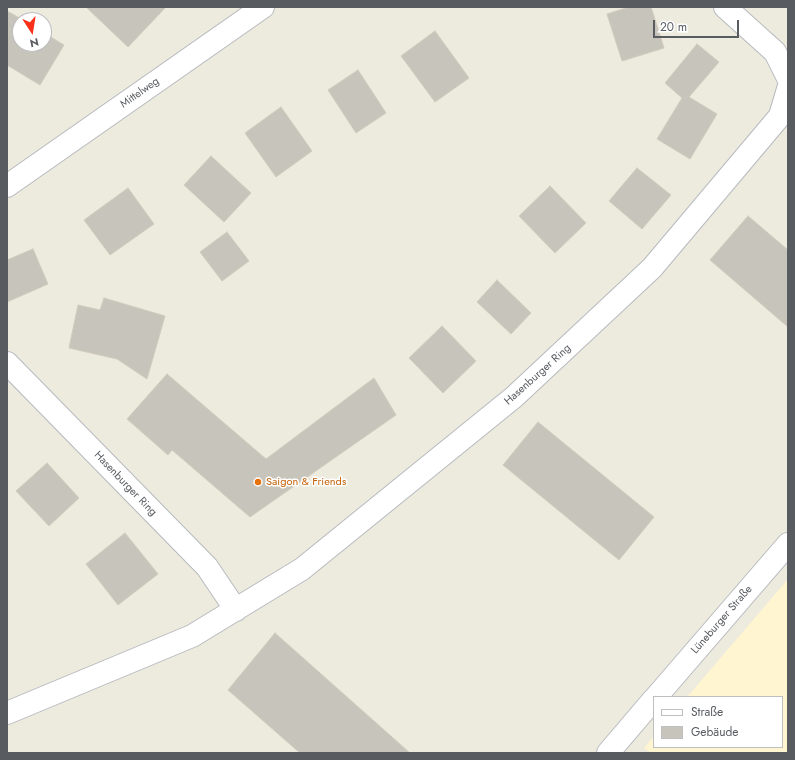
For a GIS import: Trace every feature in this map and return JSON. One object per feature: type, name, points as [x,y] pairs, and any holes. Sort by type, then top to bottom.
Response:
[{"type":"street","name":"Mittelweg","points":[[10,179],[263,7]]},
{"type":"street","points":[[726,7],[775,52],[788,78]]},
{"type":"street","name":"Hasenburger Ring","points":[[7,714],[192,636],[302,569],[514,397],[652,268],[780,116],[788,89]]},
{"type":"street","name":"Hasenburger Ring","points":[[7,363],[207,567],[236,610]]},
{"type":"street","name":"Lüneburger Straße","points":[[657,696],[788,544]]},
{"type":"street","name":"Lüneburger Straße","points":[[608,753],[653,700]]},
{"type":"shaded area","points":[[788,579],[788,753],[651,753],[644,748],[653,737],[653,748],[783,748],[783,696],[688,696]]},
{"type":"building","points":[[86,7],[166,7],[128,47]]},
{"type":"building","points":[[629,7],[651,7],[664,48],[622,61],[607,14]]},
{"type":"building","points":[[7,11],[12,14],[12,52],[52,52],[52,38],[64,45],[40,85],[7,65]]},
{"type":"building","points":[[435,31],[469,78],[435,102],[401,56]]},
{"type":"building","points":[[697,44],[719,62],[689,97],[717,114],[690,159],[657,139],[682,98],[665,83]]},
{"type":"building","points":[[358,70],[386,113],[356,133],[328,90]]},
{"type":"building","points":[[281,107],[312,151],[276,177],[245,133]]},
{"type":"building","points":[[211,156],[251,193],[224,222],[184,185]]},
{"type":"building","points":[[637,168],[671,195],[642,229],[609,201]]},
{"type":"building","points":[[550,186],[586,223],[555,253],[519,216]]},
{"type":"building","points":[[128,188],[154,224],[110,255],[84,220]]},
{"type":"building","points":[[748,216],[788,250],[788,327],[710,260]]},
{"type":"building","points":[[227,232],[249,261],[222,281],[200,252]]},
{"type":"building","points":[[33,249],[48,284],[7,302],[7,260]]},
{"type":"building","points":[[497,280],[531,313],[511,334],[477,302]]},
{"type":"building","points":[[104,298],[165,316],[147,379],[117,359],[69,348],[78,305],[100,310]]},
{"type":"building","points":[[442,326],[476,361],[443,393],[409,358]]},
{"type":"building","points":[[167,374],[266,459],[374,378],[396,415],[250,517],[172,450],[168,455],[127,419]]},
{"type":"building","points":[[538,422],[654,517],[619,560],[503,465]]},
{"type":"building","points":[[47,463],[79,498],[49,526],[16,491]]},
{"type":"building","points":[[125,533],[158,574],[118,605],[86,564]]},
{"type":"building","points":[[275,633],[410,753],[300,753],[228,690]]},
{"type":"place","name":"Saigon & Friends","points":[[258,482]]}]
